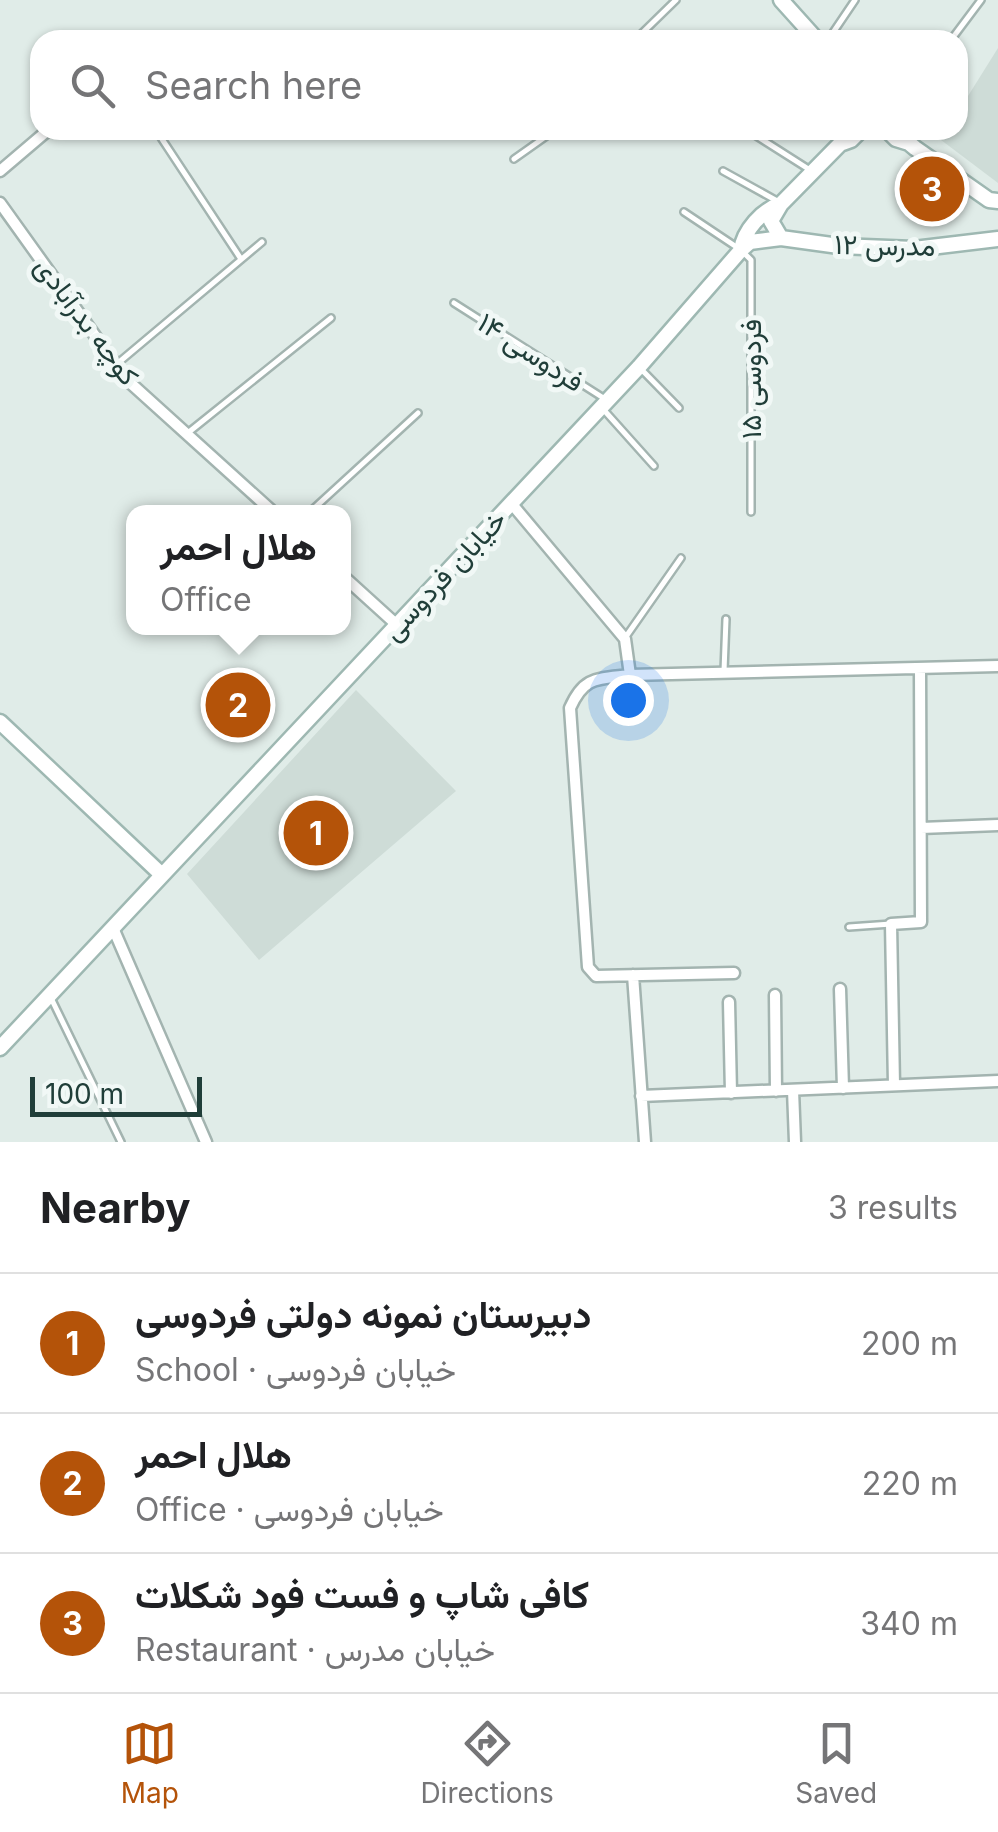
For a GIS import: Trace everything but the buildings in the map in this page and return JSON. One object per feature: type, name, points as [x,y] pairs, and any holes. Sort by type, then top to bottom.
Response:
[{"type":"street","points":[[781,0],[808,30]]},
{"type":"street","points":[[0,171],[36,140]]},
{"type":"street","name":"خیابان فردوسی","points":[[0,1048],[639,366],[740,250],[743,235],[770,207],[781,204],[840,140]]},
{"type":"street","points":[[912,140],[993,200],[998,214]]},
{"type":"street","name":"کوچه بدرآبادی","points":[[0,203],[126,379],[265,505]]},
{"type":"street","points":[[740,250],[750,242],[781,238],[771,221],[781,204]]},
{"type":"street","name":"مدرس ۱۲","points":[[781,238],[839,246],[914,249],[995,236]]},
{"type":"street","points":[[511,503],[625,639],[630,675]]},
{"type":"street","points":[[351,583],[397,625]]},
{"type":"street","points":[[734,973],[596,976],[588,967],[570,708],[578,691],[591,679],[630,675],[998,666]]},
{"type":"street","points":[[894,1086],[891,924],[921,922],[920,668]]},
{"type":"street","points":[[0,722],[162,875]]},
{"type":"street","points":[[921,828],[998,826]]},
{"type":"street","points":[[113,928],[206,1142]]},
{"type":"street","points":[[633,975],[644,1142]]},
{"type":"street","points":[[840,988],[843,1088]]},
{"type":"street","points":[[775,994],[776,1090]]},
{"type":"street","points":[[729,1002],[731,1092]]},
{"type":"street","points":[[641,1096],[998,1081]]},
{"type":"street","points":[[793,1090],[795,1142]]},
{"type":"lane","points":[[645,30],[676,0]]},
{"type":"lane","points":[[834,30],[854,0]]},
{"type":"lane","points":[[958,30],[981,0]]},
{"type":"lane","points":[[163,140],[241,260]]},
{"type":"lane","points":[[514,159],[541,140]]},
{"type":"lane","points":[[762,140],[812,172]]},
{"type":"lane","points":[[722,171],[781,204]]},
{"type":"lane","points":[[684,212],[740,250]]},
{"type":"lane","points":[[116,364],[262,242]]},
{"type":"lane","name":"فردوسی ۱۵","points":[[740,250],[751,260],[752,512]]},
{"type":"lane","name":"فردوسی ۱۴","points":[[454,302],[604,404],[654,466]]},
{"type":"lane","points":[[186,434],[331,318]]},
{"type":"lane","points":[[639,366],[679,408]]},
{"type":"lane","points":[[318,505],[418,413]]},
{"type":"lane","points":[[625,639],[681,558]]},
{"type":"lane","points":[[724,670],[726,620]]},
{"type":"lane","points":[[849,926],[891,924]]},
{"type":"lane","points":[[50,996],[122,1142]]},
{"type":"shaded area","points":[[998,48],[998,183],[941,140],[968,140],[968,96]]},
{"type":"shaded area","points":[[356,690],[456,791],[259,960],[187,874]]},
{"type":"place","name":"کافی شاپ و فست فود شکلات","points":[[932,189]]},
{"type":"place","name":"هلال احمر","points":[[238,705]]},
{"type":"place","name":"دبیرستان نمونه دولتی فردوسی","points":[[316,833]]}]
